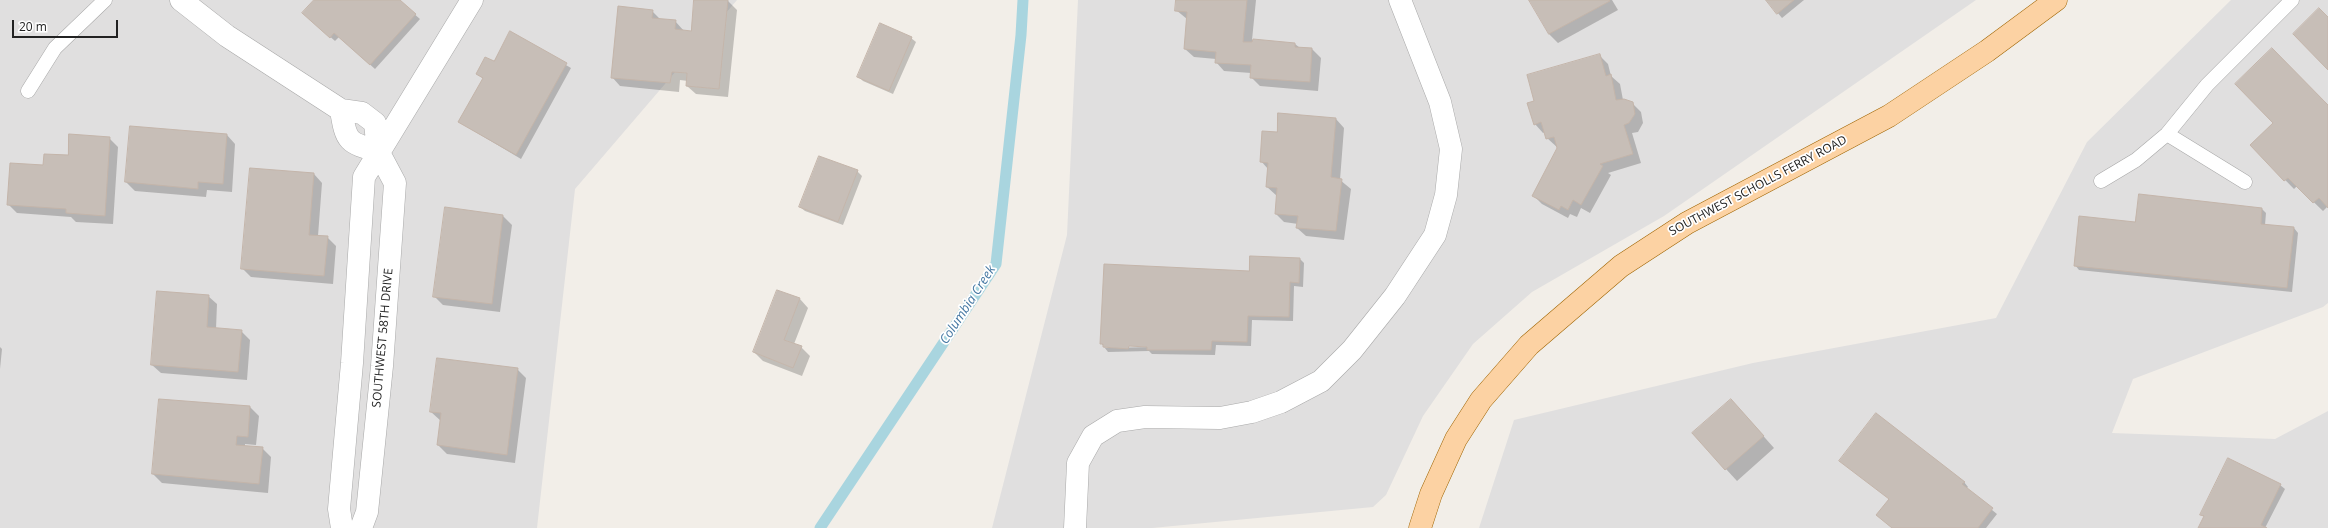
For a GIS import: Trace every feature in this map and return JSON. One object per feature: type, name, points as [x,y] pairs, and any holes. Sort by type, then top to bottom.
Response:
[{"type":"main road","name":"SOUTHWEST SCHOLLS FERRY ROAD","points":[[1420,528],[1431,494],[1456,439],[1481,400],[1529,345],[1609,276],[1687,223],[1889,116],[1987,51],[2056,0]]},
{"type":"street","name":"SOUTHWEST 58TH DRIVE","points":[[182,0],[227,36],[341,110],[362,114],[374,124],[378,150],[395,183],[382,366],[367,512],[361,528]]},
{"type":"street","points":[[342,528],[339,509],[352,363],[364,177],[378,150],[472,0]]},
{"type":"street","points":[[1075,528],[1078,463],[1093,436],[1117,421],[1138,418],[1220,418],[1252,412],[1281,402],[1321,381],[1352,350],[1395,296],[1435,235],[1446,195],[1451,149],[1440,102],[1400,0]]},
{"type":"street","points":[[352,363],[382,366]]},
{"type":"lane","points":[[28,91],[55,48],[105,0]]},
{"type":"lane","points":[[2101,181],[2136,160],[2167,134],[2207,85],[2292,0]]},
{"type":"lane","points":[[2167,134],[2245,182]]},
{"type":"shaded area","points":[[0,0],[737,0],[575,189],[537,528],[0,528]]},
{"type":"shaded area","points":[[1078,0],[1976,0],[1664,216],[1532,292],[1473,344],[1423,416],[1386,495],[1373,507],[1152,528],[992,528],[1067,235]]},
{"type":"shaded area","points":[[2231,0],[2328,0],[2328,303],[2323,307],[2133,379],[2112,433],[2275,439],[2328,411],[2328,528],[1479,528],[1514,420],[1753,363],[1996,318],[2087,142]]},
{"type":"building","points":[[314,0],[400,0],[416,14],[370,65],[334,33],[330,38],[302,13]]},
{"type":"building","points":[[694,0],[728,0],[719,89],[686,86],[687,73],[672,72],[670,83],[611,78],[618,6],[653,10],[652,18],[676,20],[675,29],[691,31]]},
{"type":"building","points":[[1176,0],[1247,0],[1243,42],[1252,42],[1253,39],[1295,43],[1295,47],[1312,48],[1310,82],[1250,78],[1251,65],[1215,63],[1216,52],[1184,49],[1187,12],[1175,11]]},
{"type":"building","points":[[1529,0],[1609,0],[1610,1],[1549,34]]},
{"type":"building","points":[[1766,0],[1794,0],[1777,14]]},
{"type":"building","points":[[2319,8],[2328,17],[2328,70],[2293,34]]},
{"type":"building","points":[[880,23],[912,37],[889,91],[857,77]]},
{"type":"building","points":[[510,31],[567,63],[516,155],[458,122],[483,78],[476,74],[485,57],[494,61]]},
{"type":"building","points":[[2272,48],[2328,105],[2328,208],[2319,198],[2313,203],[2288,178],[2284,181],[2250,145],[2273,123],[2235,84]]},
{"type":"building","points":[[1600,54],[1606,76],[1611,74],[1616,100],[1624,99],[1633,102],[1635,114],[1629,123],[1624,125],[1633,154],[1600,164],[1603,166],[1581,205],[1573,200],[1568,210],[1561,206],[1559,210],[1532,196],[1557,148],[1554,137],[1546,139],[1541,122],[1534,125],[1527,103],[1534,101],[1527,75]]},
{"type":"building","points":[[1278,113],[1336,118],[1331,177],[1342,179],[1336,231],[1296,228],[1298,216],[1275,214],[1277,188],[1266,187],[1268,163],[1260,162],[1262,131],[1277,132]]},
{"type":"building","points":[[130,126],[227,134],[223,184],[198,182],[198,189],[125,182]]},
{"type":"building","points":[[69,134],[110,137],[105,216],[66,213],[66,209],[7,205],[10,163],[43,165],[44,154],[68,155]]},
{"type":"building","points":[[819,156],[858,170],[838,222],[799,207]]},
{"type":"building","points":[[250,168],[314,173],[309,235],[328,236],[324,276],[241,269]]},
{"type":"building","points":[[2139,194],[2262,208],[2261,224],[2294,227],[2287,288],[2074,266],[2079,216],[2135,222]]},
{"type":"building","points":[[445,207],[503,215],[492,304],[433,297]]},
{"type":"building","points":[[1250,256],[1300,258],[1299,283],[1290,282],[1289,317],[1248,316],[1247,342],[1212,341],[1211,350],[1147,350],[1147,347],[1129,346],[1128,349],[1103,347],[1103,344],[1100,344],[1104,264],[1249,271]]},
{"type":"building","points":[[777,290],[800,298],[784,340],[802,346],[793,368],[753,352]]},
{"type":"building","points":[[157,291],[209,295],[207,327],[242,330],[238,372],[151,365]]},
{"type":"building","points":[[437,358],[518,368],[507,455],[437,445],[441,413],[430,412]]},
{"type":"building","points":[[159,399],[250,406],[248,437],[237,436],[236,445],[263,447],[259,484],[152,474]]},
{"type":"building","points":[[1731,399],[1764,436],[1725,470],[1692,433]]},
{"type":"building","points":[[1876,413],[1965,482],[1962,484],[1993,508],[1978,528],[1892,528],[1876,515],[1889,499],[1839,461]]},
{"type":"building","points":[[2228,458],[2281,484],[2261,525],[2267,528],[2198,528],[2204,516],[2200,515]]},
{"type":"waterway","name":"Columbia Creek","points":[[820,528],[996,264],[1021,35],[1023,0]]}]
